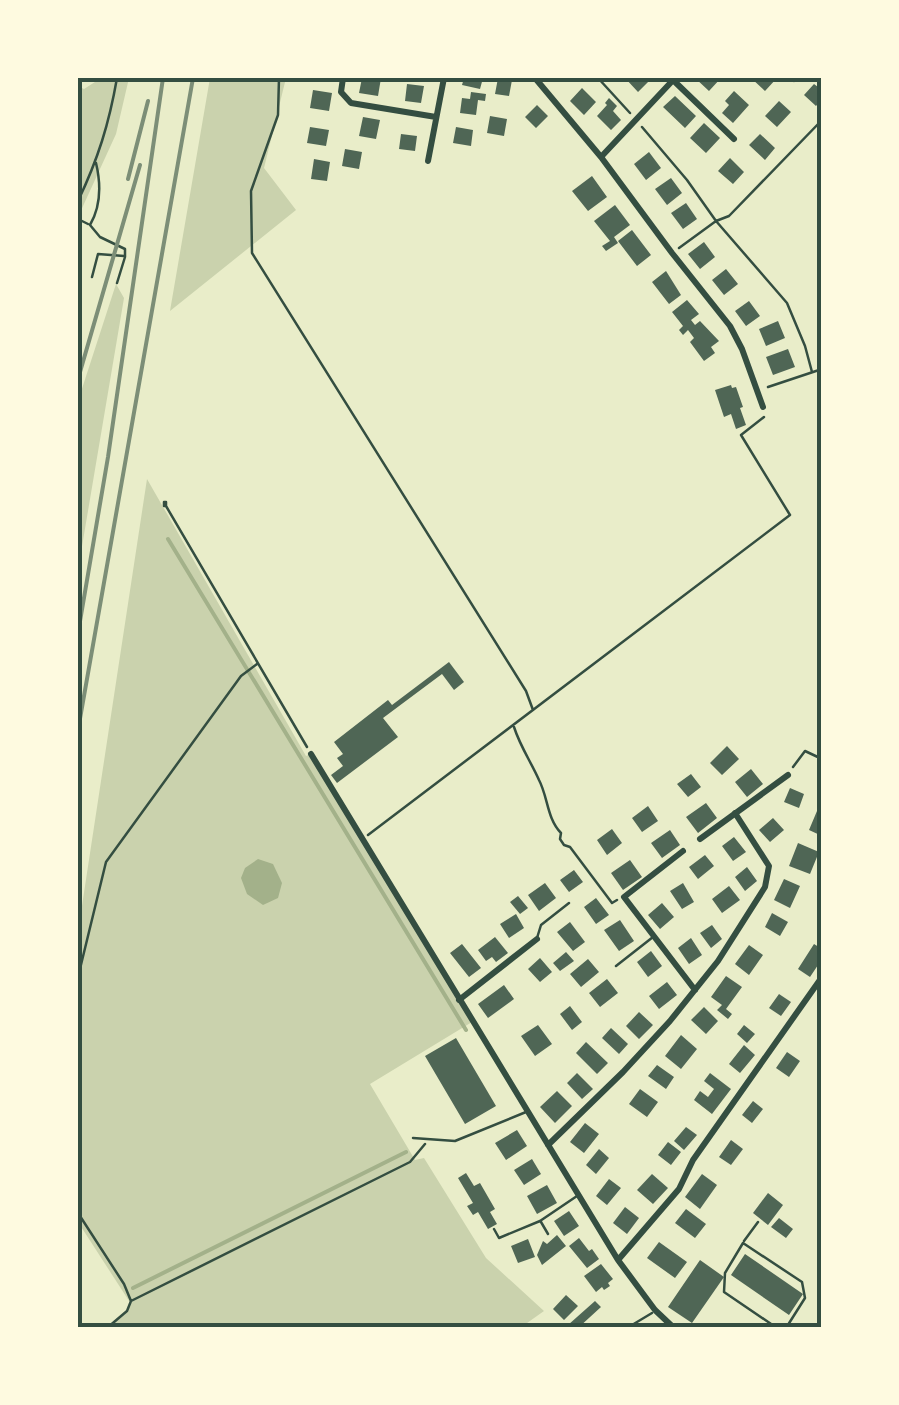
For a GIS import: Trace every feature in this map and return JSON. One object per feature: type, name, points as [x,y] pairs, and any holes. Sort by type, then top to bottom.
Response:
[{"type":"street","points":[[343,78],[340,92],[351,103],[436,117]]},
{"type":"street","points":[[428,161],[444,78]]},
{"type":"street","points":[[535,78],[601,157],[730,326],[765,411]]},
{"type":"street","points":[[601,157],[670,80],[734,140]]},
{"type":"street","points":[[311,754],[618,1260],[674,1328]]},
{"type":"street","points":[[700,838],[788,775]]},
{"type":"street","points":[[548,1145],[623,1072],[695,990],[766,888],[769,866],[735,813]]},
{"type":"street","points":[[683,851],[624,897],[695,990]]},
{"type":"street","points":[[459,1000],[537,939]]},
{"type":"street","points":[[618,1260],[678,1189],[693,1160],[822,977]]},
{"type":"lane","points":[[537,939],[541,924],[568,904]]},
{"type":"lane","points":[[616,966],[654,936]]},
{"type":"lane","points":[[412,1138],[455,1141],[527,1111]]},
{"type":"lane","points":[[494,1229],[499,1238],[540,1221],[578,1195]]},
{"type":"lane","points":[[540,1221],[548,1234]]},
{"type":"lane","points":[[758,1222],[725,1273],[724,1292],[777,1328]]},
{"type":"lane","points":[[744,1242],[802,1282],[806,1298],[786,1328]]},
{"type":"lane","points":[[627,1328],[656,1310]]},
{"type":"path","points":[[78,201],[110,122],[117,78]]},
{"type":"path","points":[[279,78],[278,115],[251,191],[252,253],[526,691],[533,710]]},
{"type":"path","points":[[598,78],[787,303],[812,372]]},
{"type":"path","points":[[672,254],[716,221],[729,216],[822,120]]},
{"type":"path","points":[[90,225],[98,204],[96,163]]},
{"type":"path","points":[[78,220],[124,249],[117,283]]},
{"type":"path","points":[[92,276],[98,254],[125,256]]},
{"type":"path","points":[[757,391],[822,368]]},
{"type":"path","points":[[363,839],[790,515],[741,434],[765,411]]},
{"type":"path","points":[[166,506],[311,754]]},
{"type":"path","points":[[78,977],[106,862],[240,676],[257,664]]},
{"type":"path","points":[[514,726],[542,784],[560,839],[612,903],[624,897]]},
{"type":"path","points":[[788,775],[805,751],[822,758]]},
{"type":"path","points":[[107,1328],[127,1311],[131,1301],[410,1162],[429,1139]]},
{"type":"path","points":[[78,1214],[131,1301]]},
{"type":"shaded area","points":[[95,78],[129,78],[116,134],[78,217],[78,86],[84,89]]},
{"type":"shaded area","points":[[210,78],[286,78],[264,168],[296,210],[170,311]]},
{"type":"shaded area","points":[[116,284],[124,298],[78,570],[78,401]]},
{"type":"shaded area","points":[[147,479],[306,756],[311,754],[472,1022],[370,1084],[415,1160],[424,1158],[486,1258],[544,1311],[520,1328],[108,1327],[131,1304],[78,1222],[78,932]]},
{"type":"shaded area","points":[[258,859],[273,864],[282,883],[278,898],[263,905],[247,894],[241,878],[245,868]]},
{"type":"building","points":[[362,78],[381,78],[378,96],[359,93]]},
{"type":"building","points":[[464,78],[483,78],[480,89],[462,85]]},
{"type":"building","points":[[498,78],[512,80],[509,96],[495,94]]},
{"type":"building","points":[[625,78],[648,78],[650,80],[638,92]]},
{"type":"building","points":[[695,78],[721,78],[709,91]]},
{"type":"building","points":[[751,78],[777,78],[765,91]]},
{"type":"building","points":[[407,84],[424,86],[421,103],[405,101]]},
{"type":"building","points":[[814,84],[822,90],[822,99],[816,106],[804,95]]},
{"type":"building","points":[[582,88],[596,102],[584,115],[570,101]]},
{"type":"building","points":[[313,90],[332,93],[329,111],[310,108]]},
{"type":"building","points":[[734,91],[749,105],[733,123],[722,113],[729,105],[725,101]]},
{"type":"building","points":[[471,92],[486,94],[485,101],[478,100],[476,115],[460,113],[462,98],[470,99]]},
{"type":"building","points":[[675,96],[696,116],[685,128],[663,107]]},
{"type":"building","points":[[609,98],[617,106],[613,111],[621,120],[611,130],[597,116]]},
{"type":"building","points":[[779,101],[791,112],[777,127],[765,116]]},
{"type":"building","points":[[537,105],[548,116],[536,128],[525,117]]},
{"type":"building","points":[[490,116],[507,119],[504,136],[487,133]]},
{"type":"building","points":[[363,117],[380,120],[376,139],[359,136]]},
{"type":"building","points":[[704,123],[720,138],[706,153],[690,138]]},
{"type":"building","points":[[310,127],[329,130],[326,146],[307,143]]},
{"type":"building","points":[[456,127],[473,130],[471,146],[453,143]]},
{"type":"building","points":[[401,134],[417,136],[415,151],[399,149]]},
{"type":"building","points":[[760,134],[775,148],[765,160],[749,145]]},
{"type":"building","points":[[345,149],[362,152],[359,169],[342,166]]},
{"type":"building","points":[[649,152],[661,168],[646,180],[634,164]]},
{"type":"building","points":[[730,158],[744,172],[733,184],[718,171]]},
{"type":"building","points":[[314,159],[330,162],[327,181],[311,179]]},
{"type":"building","points":[[592,176],[607,197],[588,211],[572,191]]},
{"type":"building","points":[[671,178],[682,193],[667,205],[655,189]]},
{"type":"building","points":[[686,203],[697,219],[683,229],[671,213]]},
{"type":"building","points":[[615,205],[630,225],[614,237],[618,243],[606,251],[602,246],[610,241],[594,221]]},
{"type":"building","points":[[632,230],[651,255],[637,266],[618,241]]},
{"type":"building","points":[[704,242],[715,257],[700,269],[688,254]]},
{"type":"building","points":[[726,269],[738,284],[724,295],[712,280]]},
{"type":"building","points":[[666,271],[681,295],[669,304],[652,282]]},
{"type":"building","points":[[687,300],[699,314],[691,320],[695,325],[700,321],[719,341],[711,347],[715,353],[704,361],[690,342],[694,338],[688,330],[683,335],[679,330],[683,326],[672,312]]},
{"type":"building","points":[[749,301],[760,316],[746,326],[735,311]]},
{"type":"building","points":[[778,321],[785,338],[766,346],[759,329]]},
{"type":"building","points":[[788,349],[795,367],[773,375],[766,357]]},
{"type":"building","points":[[736,387],[746,425],[736,429],[731,414],[724,417],[715,390]]},
{"type":"building","points":[[449,662],[464,682],[454,690],[442,674],[383,718],[398,737],[337,783],[331,775],[343,766],[337,758],[343,754],[334,742],[388,700],[392,705]]},
{"type":"building","points":[[727,746],[739,759],[722,775],[710,763]]},
{"type":"building","points":[[751,769],[763,784],[747,797],[735,782]]},
{"type":"building","points":[[691,774],[701,787],[688,797],[677,784]]},
{"type":"building","points":[[790,788],[804,794],[799,808],[784,802]]},
{"type":"building","points":[[706,803],[717,818],[698,833],[686,817]]},
{"type":"building","points":[[648,806],[658,821],[642,832],[632,818]]},
{"type":"building","points":[[817,811],[822,813],[822,836],[809,830]]},
{"type":"building","points":[[773,818],[784,830],[770,842],[759,830]]},
{"type":"building","points":[[612,829],[622,843],[607,855],[597,840]]},
{"type":"building","points":[[670,830],[680,845],[662,858],[651,843]]},
{"type":"building","points":[[734,837],[746,852],[733,861],[722,846]]},
{"type":"building","points":[[798,843],[819,852],[810,874],[789,866]]},
{"type":"building","points":[[705,855],[714,866],[698,879],[689,867]]},
{"type":"building","points":[[630,860],[642,877],[623,890],[611,873]]},
{"type":"building","points":[[747,867],[757,881],[745,891],[735,877]]},
{"type":"building","points":[[574,870],[583,882],[569,892],[560,880]]},
{"type":"building","points":[[784,879],[800,886],[790,908],[774,900]]},
{"type":"building","points":[[545,883],[556,898],[539,911],[528,895]]},
{"type":"building","points":[[683,883],[694,902],[682,909],[670,891]]},
{"type":"building","points":[[729,886],[740,900],[722,913],[712,899]]},
{"type":"building","points":[[518,896],[528,908],[520,914],[510,902]]},
{"type":"building","points":[[596,898],[609,915],[596,924],[584,907]]},
{"type":"building","points":[[662,903],[674,917],[660,929],[648,915]]},
{"type":"building","points":[[772,913],[788,922],[780,936],[765,927]]},
{"type":"building","points":[[516,914],[524,928],[509,938],[500,924]]},
{"type":"building","points":[[620,920],[634,941],[619,951],[604,930]]},
{"type":"building","points":[[570,922],[585,942],[573,951],[557,932]]},
{"type":"building","points":[[712,925],[722,939],[711,948],[700,933]]},
{"type":"building","points":[[495,937],[508,953],[496,962],[492,957],[486,961],[478,950]]},
{"type":"building","points":[[691,938],[702,955],[689,964],[678,948]]},
{"type":"building","points":[[462,944],[481,968],[469,977],[450,953]]},
{"type":"building","points":[[814,944],[822,949],[822,959],[810,977],[798,969]]},
{"type":"building","points":[[749,945],[763,955],[749,975],[735,964]]},
{"type":"building","points":[[651,951],[662,966],[648,977],[637,962]]},
{"type":"building","points":[[566,952],[574,961],[560,971],[553,963]]},
{"type":"building","points":[[540,958],[552,972],[540,982],[528,969]]},
{"type":"building","points":[[588,959],[599,972],[581,987],[570,974]]},
{"type":"building","points":[[726,976],[742,987],[726,1009],[732,1014],[728,1019],[717,1010],[722,1005],[711,997]]},
{"type":"building","points":[[607,979],[618,993],[600,1007],[589,993]]},
{"type":"building","points":[[667,982],[677,995],[659,1009],[649,996]]},
{"type":"building","points":[[504,985],[514,999],[488,1018],[478,1004]]},
{"type":"building","points":[[779,994],[791,1002],[781,1016],[769,1008]]},
{"type":"building","points":[[570,1006],[582,1022],[572,1030],[560,1014]]},
{"type":"building","points":[[704,1007],[718,1021],[706,1034],[691,1020]]},
{"type":"building","points":[[639,1012],[653,1025],[639,1039],[626,1026]]},
{"type":"building","points":[[538,1025],[552,1044],[535,1056],[521,1036]]},
{"type":"building","points":[[744,1025],[755,1034],[747,1043],[737,1034]]},
{"type":"building","points":[[611,1028],[628,1044],[619,1054],[602,1038]]},
{"type":"building","points":[[681,1035],[697,1049],[681,1069],[665,1056]]},
{"type":"building","points":[[456,1038],[496,1106],[465,1124],[425,1056]]},
{"type":"building","points":[[586,1042],[608,1063],[597,1074],[576,1053]]},
{"type":"building","points":[[744,1045],[755,1055],[740,1073],[729,1064]]},
{"type":"building","points":[[787,1052],[800,1061],[789,1077],[776,1068]]},
{"type":"building","points":[[657,1065],[674,1077],[666,1089],[648,1076]]},
{"type":"building","points":[[577,1073],[593,1089],[582,1099],[567,1083]]},
{"type":"building","points":[[710,1073],[731,1089],[712,1114],[694,1100],[700,1091],[708,1097],[714,1089],[704,1081]]},
{"type":"building","points":[[640,1089],[658,1102],[647,1117],[629,1104]]},
{"type":"building","points":[[557,1091],[572,1106],[555,1123],[540,1107]]},
{"type":"building","points":[[753,1101],[763,1109],[752,1123],[742,1115]]},
{"type":"building","points":[[585,1123],[599,1134],[584,1153],[570,1142]]},
{"type":"building","points":[[686,1127],[697,1135],[684,1150],[674,1141]]},
{"type":"building","points":[[517,1130],[527,1146],[506,1160],[495,1143]]},
{"type":"building","points":[[731,1140],[743,1149],[731,1165],[719,1157]]},
{"type":"building","points":[[668,1142],[681,1152],[671,1165],[658,1155]]},
{"type":"building","points":[[599,1149],[609,1158],[596,1174],[586,1165]]},
{"type":"building","points":[[532,1159],[541,1174],[524,1185],[514,1170]]},
{"type":"building","points":[[466,1173],[474,1186],[480,1183],[495,1209],[490,1212],[497,1224],[488,1229],[478,1212],[473,1215],[467,1206],[473,1203],[458,1178]]},
{"type":"building","points":[[652,1174],[668,1188],[653,1204],[637,1190]]},
{"type":"building","points":[[702,1174],[717,1185],[700,1209],[685,1197]]},
{"type":"building","points":[[609,1179],[621,1188],[607,1205],[596,1196]]},
{"type":"building","points":[[547,1185],[557,1203],[537,1214],[527,1196]]},
{"type":"building","points":[[768,1193],[783,1205],[768,1225],[753,1213]]},
{"type":"building","points":[[625,1207],[639,1218],[627,1234],[613,1223]]},
{"type":"building","points":[[686,1209],[706,1224],[695,1238],[675,1223]]},
{"type":"building","points":[[569,1211],[579,1226],[564,1236],[554,1221]]},
{"type":"building","points":[[779,1218],[793,1229],[786,1238],[771,1227]]},
{"type":"building","points":[[557,1235],[566,1246],[542,1265],[537,1255],[543,1241],[547,1244]]},
{"type":"building","points":[[579,1238],[599,1259],[587,1268],[569,1246]]},
{"type":"building","points":[[528,1239],[535,1257],[518,1263],[511,1246]]},
{"type":"building","points":[[659,1242],[687,1262],[675,1278],[647,1258]]},
{"type":"building","points":[[745,1254],[803,1294],[789,1315],[731,1275]]},
{"type":"building","points":[[700,1260],[724,1277],[692,1323],[668,1307]]},
{"type":"building","points":[[601,1264],[613,1279],[608,1283],[610,1286],[596,1292],[584,1276]]},
{"type":"building","points":[[566,1295],[578,1306],[564,1320],[553,1309]]},
{"type":"building","points":[[595,1301],[601,1307],[578,1328],[568,1325]]},
{"type":"waterway","points":[[168,539],[466,1030]]},
{"type":"waterway","points":[[133,1288],[406,1152]]},
{"type":"railway","points":[[78,633],[108,457],[163,78]]},
{"type":"railway","points":[[78,730],[193,78]]},
{"type":"railway","points":[[128,179],[148,101]]},
{"type":"railway","points":[[78,379],[140,165]]}]
